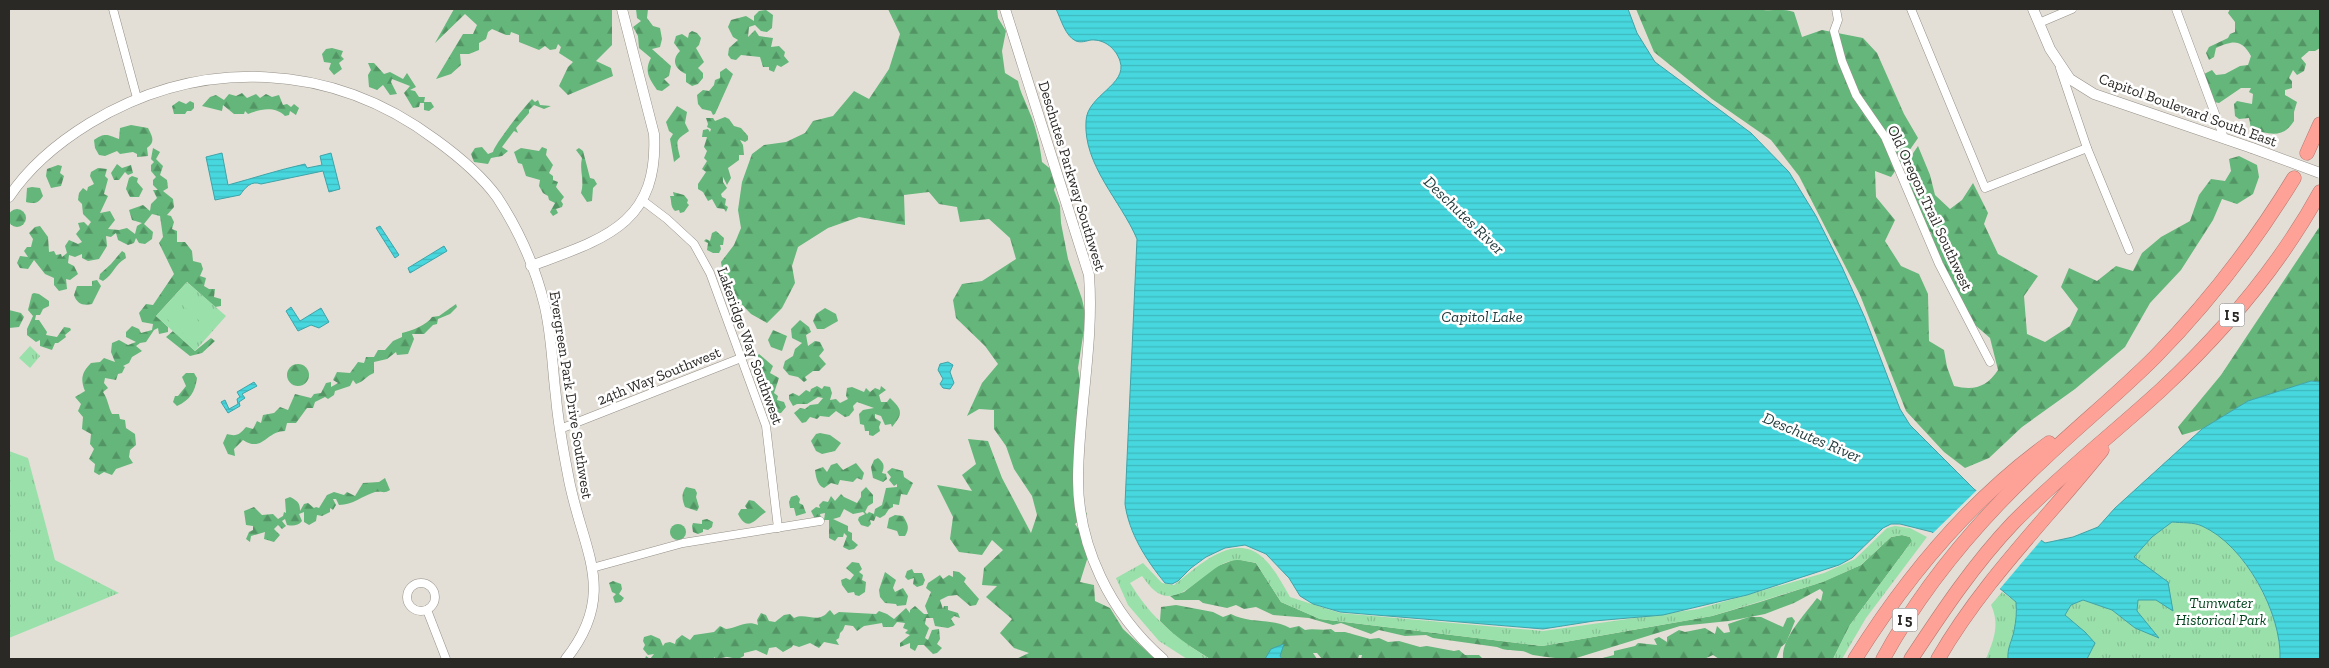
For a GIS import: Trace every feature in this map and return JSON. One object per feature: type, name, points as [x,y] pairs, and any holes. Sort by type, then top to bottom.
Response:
[{"type":"highway","points":[[2307,153],[2320,124]]},
{"type":"highway","name":"I 5","points":[[1883,659],[1904,622],[1932,582],[1988,514],[2042,454],[2109,400],[2154,358],[2192,317],[2244,252],[2294,178]]},
{"type":"highway","name":"I 5","points":[[1911,659],[1952,597],[1992,546],[2063,475],[2124,422],[2193,357],[2260,282],[2320,192]]},
{"type":"highway","points":[[1938,659],[1970,610],[2007,560],[2074,484],[2124,422]]},
{"type":"highway","points":[[1855,659],[1874,628],[1916,570],[1972,510],[2042,454]]},
{"type":"highway","points":[[1946,659],[1970,618],[1970,610]]},
{"type":"street","points":[[112,9],[137,98]]},
{"type":"street","points":[[531,266],[607,235],[633,214],[642,200],[654,169],[654,134],[622,9]]},
{"type":"street","name":"Deschutes Parkway Southwest","points":[[1005,9],[1088,275],[1091,307],[1078,477],[1082,514],[1089,548],[1103,583],[1123,617],[1144,643],[1163,659]]},
{"type":"street","name":"Old Oregon Trail Southwest","points":[[1836,9],[1838,20],[1834,31],[1842,61],[1856,94],[1885,137],[1939,264],[1990,362]]},
{"type":"street","points":[[1911,9],[1985,188],[2087,148]]},
{"type":"street","name":"Capitol Boulevard South East","points":[[2033,9],[2050,49],[2070,79],[2094,94],[2320,173]]},
{"type":"street","points":[[2039,23],[2072,9]]},
{"type":"street","points":[[2176,9],[2224,138]]},
{"type":"street","points":[[2057,59],[2087,148],[2129,250]]},
{"type":"street","name":"Evergreen Park Drive Southwest","points":[[9,197],[37,164],[60,144],[107,113],[137,98],[184,84],[249,76],[305,82],[369,100],[411,121],[460,158],[496,196],[521,240],[544,303],[560,430],[574,505],[595,582],[591,616],[578,644],[566,659]]},
{"type":"street","name":"Lakeridge Way Southwest","points":[[642,200],[667,219],[694,244],[719,294],[766,426],[778,528]]},
{"type":"street","name":"24th Way Southwest","points":[[560,430],[741,358]]},
{"type":"street","points":[[592,568],[683,543],[820,522]]},
{"type":"street","points":[[427,610],[446,659]]},
{"type":"green space","points":[[454,9],[612,9],[612,45],[596,61],[611,68],[613,76],[568,95],[559,86],[568,67],[573,62],[559,53],[561,47],[558,44],[556,49],[550,50],[545,46],[539,50],[519,42],[519,35],[511,32],[510,35],[506,35],[492,29],[488,32],[486,39],[479,43],[479,50],[469,54],[460,54],[461,65],[451,74],[436,79],[463,34],[473,34],[477,25],[465,14],[435,43]]},
{"type":"green space","points":[[636,9],[648,9],[647,18],[653,26],[660,28],[662,39],[660,47],[652,49],[671,66],[669,76],[664,79],[670,85],[662,91],[657,90],[648,74],[651,58],[639,48],[638,36],[633,27],[641,21],[637,18]]},
{"type":"green space","points":[[888,9],[997,9],[998,18],[1006,31],[1002,51],[1005,73],[1018,81],[1036,130],[1042,162],[1058,175],[1054,190],[1060,206],[1061,223],[1068,259],[1082,299],[1086,317],[1078,368],[1081,387],[1082,505],[1087,514],[1075,524],[1091,547],[1080,582],[1094,585],[1095,601],[1110,608],[1123,629],[1155,659],[1016,659],[1029,653],[1014,648],[1000,633],[1012,619],[986,597],[997,586],[982,585],[984,568],[1003,550],[992,540],[982,555],[959,552],[950,539],[953,517],[937,485],[972,491],[962,475],[976,464],[968,439],[988,441],[1002,478],[1031,533],[1037,515],[1032,496],[1014,469],[1006,446],[994,429],[994,410],[979,409],[967,416],[982,383],[998,364],[985,346],[956,318],[953,300],[962,284],[982,281],[1016,259],[1010,238],[989,219],[960,222],[957,207],[939,204],[929,192],[904,195],[905,225],[859,217],[828,228],[798,247],[792,266],[795,283],[782,308],[767,323],[751,314],[725,287],[721,262],[734,245],[741,228],[738,210],[742,182],[752,154],[764,145],[786,142],[805,133],[813,121],[833,116],[854,91],[869,99],[889,69],[900,34]]},
{"type":"green space","points":[[1636,9],[1759,9],[1789,11],[1794,12],[1802,37],[1822,30],[1863,38],[1877,53],[1904,114],[1918,138],[1891,177],[1875,171],[1876,197],[1895,220],[1885,241],[1901,266],[1919,274],[1928,294],[1929,341],[1944,350],[1947,367],[1954,386],[1974,388],[1985,384],[1998,370],[1990,338],[1967,318],[1933,242],[1931,232],[1922,231],[1905,185],[1905,165],[1918,146],[1930,175],[1935,195],[1950,209],[1962,200],[1973,183],[1988,213],[1984,224],[1998,254],[2038,276],[2024,296],[2027,334],[2045,342],[2070,326],[2078,309],[2061,287],[2069,268],[2097,281],[2116,266],[2133,271],[2142,253],[2161,237],[2190,221],[2199,195],[2211,179],[2225,181],[2231,171],[2229,159],[2239,156],[2257,165],[2259,177],[2253,194],[2237,204],[2222,199],[2213,220],[2181,270],[2150,303],[2125,347],[2075,389],[2022,427],[1989,458],[1965,468],[1944,452],[1906,411],[1860,295],[1799,176],[1771,140],[1712,99],[1654,52]]},
{"type":"green space","points":[[2230,9],[2320,9],[2320,48],[2315,51],[2309,51],[2301,58],[2306,64],[2304,71],[2297,75],[2293,70],[2289,78],[2292,81],[2292,88],[2285,90],[2285,95],[2297,102],[2294,121],[2285,131],[2275,134],[2251,129],[2249,118],[2239,119],[2235,116],[2234,104],[2237,101],[2252,104],[2253,94],[2249,92],[2251,88],[2241,88],[2219,103],[2209,101],[2202,75],[2212,70],[2216,75],[2225,74],[2240,66],[2248,65],[2251,56],[2244,46],[2231,43],[2216,48],[2214,57],[2209,60],[2206,53],[2209,47],[2228,38],[2230,34],[2235,32],[2235,22],[2228,13]]},
{"type":"green space","points":[[766,10],[773,15],[772,28],[767,32],[761,31],[755,25],[749,27],[748,37],[755,30],[759,36],[773,38],[771,47],[779,46],[785,52],[784,56],[789,62],[781,67],[777,65],[774,72],[769,70],[769,67],[763,67],[760,57],[741,55],[736,60],[731,59],[728,55],[729,48],[738,40],[733,37],[728,27],[731,20],[746,16],[754,21],[754,16],[759,11]]},
{"type":"green space","points":[[692,31],[701,38],[696,48],[704,62],[698,68],[703,73],[703,78],[698,84],[692,86],[686,82],[686,74],[677,67],[675,61],[680,51],[674,43],[676,36],[682,34],[688,38],[689,33]]},
{"type":"green space","points":[[332,48],[343,51],[341,56],[344,59],[339,63],[342,69],[334,75],[329,69],[331,63],[324,62],[322,54],[326,49]]},
{"type":"green space","points":[[368,63],[374,63],[384,74],[390,72],[403,79],[407,73],[416,87],[410,90],[415,91],[419,97],[425,97],[424,102],[431,102],[434,107],[429,111],[424,110],[424,103],[420,103],[419,107],[413,108],[404,93],[410,86],[392,79],[391,82],[397,94],[390,95],[383,85],[377,90],[369,87],[368,75],[371,70]]},
{"type":"green space","points":[[726,68],[733,74],[713,115],[711,111],[702,109],[698,104],[697,95],[703,90],[709,91],[714,85],[715,80],[720,78],[720,72]]},
{"type":"green space","points":[[242,93],[247,98],[256,94],[260,98],[266,94],[272,97],[279,95],[283,105],[287,104],[291,107],[294,104],[299,108],[296,115],[290,111],[289,115],[285,116],[272,110],[262,110],[248,114],[245,111],[244,114],[234,114],[223,105],[222,111],[202,106],[210,97],[216,95],[224,100],[229,94],[236,96]]},
{"type":"green space","points":[[532,99],[535,102],[538,100],[540,105],[551,106],[544,109],[534,105],[529,110],[529,113],[516,128],[518,133],[514,131],[502,147],[508,151],[502,156],[491,158],[488,164],[474,162],[471,154],[475,148],[482,147],[488,154],[493,152],[516,117]]},
{"type":"green space","points":[[179,101],[186,104],[190,101],[194,103],[194,108],[185,114],[174,114],[172,106]]},
{"type":"green space","points":[[677,106],[687,112],[685,123],[689,131],[678,141],[680,157],[674,162],[670,139],[673,134],[669,131],[666,122]]},
{"type":"green space","points":[[725,117],[734,126],[741,128],[748,136],[748,140],[745,142],[740,140],[743,145],[744,155],[739,155],[739,160],[728,168],[731,178],[727,185],[723,177],[723,182],[727,188],[721,194],[726,199],[725,205],[728,207],[726,212],[724,209],[717,208],[712,199],[708,201],[703,192],[698,189],[698,184],[706,172],[702,169],[707,161],[704,158],[707,151],[704,147],[707,137],[702,137],[703,130],[708,129],[710,132],[711,129],[707,127],[706,118],[713,118],[715,121]]},
{"type":"green space","points":[[131,125],[148,128],[152,143],[147,148],[148,156],[137,157],[137,154],[133,152],[120,154],[117,151],[105,156],[99,155],[95,148],[94,140],[107,135],[119,139],[120,128]]},
{"type":"green space","points":[[542,147],[547,149],[546,155],[553,165],[549,173],[553,176],[553,180],[558,182],[556,187],[564,197],[561,201],[562,207],[556,209],[558,213],[553,216],[550,212],[555,203],[549,200],[548,196],[543,193],[539,186],[540,180],[526,176],[522,164],[518,163],[514,152],[521,148],[539,151]]},
{"type":"green space","points":[[153,148],[160,152],[156,159],[163,166],[160,175],[167,180],[168,188],[163,191],[173,199],[174,207],[167,215],[171,216],[174,222],[172,229],[177,231],[177,242],[185,242],[192,251],[193,261],[201,263],[203,269],[200,276],[206,278],[204,286],[209,289],[215,289],[214,297],[221,299],[221,306],[215,307],[187,282],[156,316],[168,327],[168,332],[159,334],[158,328],[154,330],[146,342],[136,346],[142,351],[123,366],[125,367],[122,373],[118,374],[116,380],[105,378],[104,383],[108,388],[103,392],[112,414],[119,414],[120,419],[125,420],[126,428],[135,434],[136,445],[130,450],[129,457],[133,463],[116,469],[112,475],[104,472],[99,475],[94,472],[95,464],[89,459],[94,449],[90,444],[91,434],[82,429],[83,417],[78,411],[81,404],[75,397],[85,391],[83,376],[91,363],[100,362],[104,358],[115,362],[111,352],[112,343],[119,340],[128,345],[136,342],[126,337],[126,332],[132,326],[139,329],[141,333],[152,330],[153,324],[142,322],[139,313],[146,304],[153,305],[174,274],[159,243],[163,237],[160,216],[152,214],[144,224],[153,232],[152,239],[145,244],[139,243],[136,238],[134,243],[128,245],[118,240],[116,233],[111,237],[106,236],[107,246],[99,259],[88,261],[82,258],[82,254],[75,257],[69,255],[68,263],[74,266],[78,274],[70,280],[66,279],[67,289],[59,291],[54,285],[54,278],[45,274],[34,260],[28,269],[20,268],[17,263],[20,256],[28,257],[24,251],[27,247],[31,247],[33,239],[29,233],[35,227],[40,226],[48,237],[49,252],[54,251],[56,255],[61,254],[62,257],[67,253],[65,246],[69,240],[78,244],[82,242],[76,234],[80,229],[78,223],[84,222],[88,226],[91,222],[83,214],[82,204],[78,200],[79,193],[83,188],[87,191],[88,187],[94,184],[90,176],[91,172],[98,168],[107,169],[105,176],[108,179],[104,194],[108,196],[100,213],[110,211],[115,220],[108,229],[119,230],[127,228],[135,234],[137,226],[142,223],[132,220],[129,210],[143,205],[150,211],[151,204],[157,198],[153,190],[158,190],[153,185],[153,180],[156,177],[151,171],[151,165],[154,162],[151,159]]},
{"type":"green space","points":[[579,148],[583,151],[590,178],[594,179],[597,184],[593,188],[592,201],[587,202],[581,193],[582,158],[576,150]]},
{"type":"green space","points":[[117,164],[122,168],[131,165],[133,173],[128,175],[125,172],[119,180],[114,180],[111,173]]},
{"type":"green space","points":[[58,165],[62,166],[60,173],[64,176],[61,186],[51,188],[46,176],[47,169]]},
{"type":"green space","points":[[132,176],[138,178],[137,182],[143,189],[139,197],[130,197],[126,189],[129,178]]},
{"type":"green space","points":[[27,188],[40,188],[43,196],[38,202],[26,202]]},
{"type":"green space","points":[[673,192],[684,195],[688,200],[687,203],[689,205],[684,212],[675,211],[672,207],[670,196],[674,196]]},
{"type":"green space","points":[[17,209],[23,212],[26,218],[23,224],[17,227],[11,224],[8,218],[11,212]]},
{"type":"green space","points":[[2320,226],[2320,382],[2311,381],[2248,401],[2202,429],[2182,435],[2178,427],[2221,375]]},
{"type":"green space","points":[[716,231],[724,238],[723,245],[720,245],[719,253],[713,253],[707,250],[708,243],[704,241],[706,239],[710,241],[712,233]]},
{"type":"green space","points":[[122,251],[125,253],[126,258],[107,278],[103,281],[99,279],[100,274]]},
{"type":"green space","points":[[97,280],[101,286],[92,304],[83,304],[75,298],[77,286],[92,286],[92,281]]},
{"type":"green space","points":[[187,282],[226,316],[195,351],[156,316]]},
{"type":"green space","points":[[190,292],[215,314],[205,326],[180,303]]},
{"type":"green space","points":[[34,293],[49,301],[49,306],[43,309],[40,315],[36,315],[35,320],[39,320],[47,332],[46,335],[57,337],[64,327],[71,330],[65,335],[66,337],[55,343],[52,350],[40,346],[40,340],[36,342],[27,335],[27,329],[33,316],[28,310],[32,294]]},
{"type":"green space","points":[[456,304],[457,307],[450,314],[438,319],[437,324],[433,325],[424,334],[412,334],[414,339],[408,354],[397,355],[396,352],[387,359],[374,362],[374,373],[356,384],[353,380],[350,386],[335,391],[334,395],[328,399],[325,397],[315,402],[313,408],[307,408],[296,423],[287,423],[285,431],[273,434],[260,443],[255,444],[243,440],[234,449],[235,456],[228,454],[223,443],[227,434],[238,434],[246,427],[253,429],[257,421],[261,423],[263,415],[274,413],[280,407],[288,410],[295,394],[311,398],[314,394],[321,393],[326,383],[331,382],[331,387],[338,383],[333,380],[337,372],[350,373],[358,362],[364,363],[366,357],[374,357],[378,350],[385,350],[393,341],[402,337],[402,333],[423,325],[432,317],[439,316]]},
{"type":"green space","points":[[175,306],[201,330],[191,341],[165,317]]},
{"type":"green space","points":[[825,308],[836,314],[838,321],[824,329],[817,329],[813,321],[816,314]]},
{"type":"green space","points":[[9,310],[21,313],[24,317],[19,327],[9,328]]},
{"type":"green space","points":[[800,320],[809,327],[811,332],[806,335],[808,346],[815,341],[820,342],[824,350],[819,356],[826,364],[819,371],[813,371],[805,377],[807,380],[804,382],[798,377],[789,375],[783,368],[785,361],[793,356],[795,349],[802,343],[792,338],[791,329]]},
{"type":"green space","points":[[773,330],[787,336],[782,351],[771,347],[768,340]]},
{"type":"green space","points":[[173,331],[195,351],[211,338],[215,341],[202,353],[190,356],[166,337]]},
{"type":"green space","points":[[30,346],[40,356],[30,368],[19,358]]},
{"type":"green space","points":[[759,354],[773,366],[770,373],[779,378],[774,393],[778,396],[777,400],[784,402],[786,407],[781,413],[776,413],[771,408],[771,402],[764,398],[770,390],[763,388],[764,381],[759,382],[754,376],[760,370],[754,367],[752,362]]},
{"type":"green space","points":[[298,364],[306,367],[309,375],[306,383],[298,386],[290,383],[287,375],[290,367]]},
{"type":"green space","points":[[186,373],[194,373],[197,378],[196,383],[189,398],[177,406],[173,402],[175,396],[178,396],[186,386],[182,377]]},
{"type":"green space","points":[[817,386],[822,389],[824,386],[830,387],[832,393],[830,400],[836,399],[840,403],[848,399],[846,396],[847,388],[852,387],[864,392],[866,388],[870,392],[875,388],[880,390],[881,386],[886,390],[879,395],[881,402],[887,402],[890,398],[899,409],[900,415],[892,427],[891,424],[885,425],[881,416],[875,414],[875,418],[881,422],[880,431],[873,436],[869,435],[869,431],[865,431],[864,425],[860,424],[859,414],[863,410],[874,408],[857,402],[849,416],[845,417],[836,411],[829,417],[820,416],[817,419],[810,417],[806,422],[802,423],[794,413],[800,408],[805,409],[810,405],[818,404],[823,398],[818,397],[807,404],[793,406],[789,395],[793,393],[799,396],[806,390],[810,392],[811,389]]},
{"type":"green space","points":[[816,434],[830,435],[841,443],[835,451],[822,454],[816,451],[811,441]]},
{"type":"green space","points":[[9,451],[28,458],[55,560],[119,593],[9,638]]},
{"type":"green space","points":[[878,458],[882,461],[882,473],[886,474],[887,479],[883,482],[873,478],[871,467],[874,460]]},
{"type":"green space","points":[[837,463],[843,470],[856,463],[864,473],[862,480],[857,478],[853,482],[840,480],[838,485],[831,483],[824,488],[822,487],[817,481],[815,470],[823,467],[827,472],[831,465]]},
{"type":"green space","points":[[892,468],[903,471],[904,477],[913,483],[907,495],[901,494],[899,505],[893,504],[893,507],[885,515],[880,518],[876,516],[874,521],[870,520],[871,524],[868,527],[861,525],[858,520],[859,517],[865,514],[863,512],[853,514],[844,509],[840,517],[833,519],[848,526],[848,531],[852,533],[852,540],[858,545],[854,549],[849,550],[843,547],[847,536],[844,533],[843,537],[838,537],[835,541],[829,538],[829,520],[824,520],[825,513],[820,514],[821,518],[815,519],[811,511],[816,507],[820,508],[819,505],[823,501],[828,502],[831,496],[835,501],[841,494],[857,503],[861,497],[861,492],[866,487],[873,495],[873,503],[868,506],[865,512],[867,514],[869,512],[874,514],[875,509],[882,505],[886,488],[897,487],[897,484],[894,486],[889,480],[891,477],[887,472]]},
{"type":"green space","points":[[385,478],[390,490],[375,492],[344,505],[339,505],[336,499],[333,499],[336,505],[333,510],[330,508],[330,512],[322,516],[317,515],[316,521],[309,525],[304,522],[304,512],[299,514],[302,521],[297,525],[287,525],[285,519],[282,521],[286,526],[282,529],[278,525],[274,529],[280,535],[274,542],[264,539],[265,532],[251,536],[250,542],[246,539],[249,532],[253,530],[253,526],[246,525],[244,511],[254,507],[262,515],[273,514],[278,519],[283,516],[284,512],[286,513],[285,499],[290,497],[298,502],[300,511],[304,504],[308,503],[314,508],[319,508],[327,495],[334,492],[344,495],[347,492],[355,496],[363,483],[379,482]]},
{"type":"green space","points":[[686,487],[695,489],[697,493],[696,497],[699,507],[697,511],[685,507],[682,497]]},
{"type":"green space","points":[[797,495],[800,499],[799,503],[803,505],[806,513],[796,516],[794,508],[790,508],[789,502],[791,497]]},
{"type":"green space","points":[[749,500],[754,501],[766,512],[749,524],[745,523],[738,514],[741,509],[747,509],[745,506]]},
{"type":"green space","points":[[895,515],[903,516],[906,521],[908,528],[905,536],[899,536],[897,531],[887,528],[889,518]]},
{"type":"green space","points":[[707,519],[713,522],[712,527],[708,530],[703,529],[703,532],[698,534],[693,532],[693,523],[702,524],[702,520]]},
{"type":"green space","name":"Tumwater Historical Park","points":[[2172,522],[2191,523],[2202,526],[2217,535],[2246,564],[2258,583],[2275,622],[2280,659],[2087,659],[2094,643],[2065,615],[2071,605],[2083,600],[2112,610],[2135,628],[2158,637],[2137,611],[2138,600],[2156,600],[2134,557],[2152,537]]},
{"type":"green space","points":[[675,524],[681,524],[686,529],[684,538],[675,540],[670,535],[670,529]]},
{"type":"green space","points":[[1895,526],[1910,528],[1927,537],[1866,618],[1842,659],[1833,659],[1850,625],[1912,541],[1910,537],[1902,535],[1891,537],[1861,565],[1823,582],[1712,616],[1542,646],[1320,619],[1281,602],[1256,563],[1237,560],[1227,562],[1216,568],[1175,595],[1165,596],[1155,591],[1142,576],[1130,583],[1138,596],[1165,626],[1210,659],[1187,659],[1159,641],[1128,605],[1116,578],[1143,563],[1162,583],[1174,585],[1215,555],[1238,548],[1250,550],[1266,560],[1290,597],[1340,613],[1543,631],[1698,609],[1824,573],[1855,559],[1887,528]]},
{"type":"green space","points":[[1902,535],[1910,537],[1912,541],[1850,625],[1833,659],[1783,659],[1786,643],[1795,627],[1817,598],[1821,601],[1823,592],[1820,589],[1794,603],[1765,614],[1729,621],[1680,626],[1573,659],[1533,655],[1522,651],[1433,638],[1426,635],[1405,636],[1379,630],[1371,634],[1341,623],[1333,625],[1309,618],[1273,615],[1256,607],[1244,609],[1236,605],[1227,608],[1203,603],[1199,600],[1175,600],[1170,596],[1184,592],[1215,567],[1236,559],[1256,563],[1281,602],[1320,619],[1542,646],[1712,616],[1760,602],[1822,582],[1861,565],[1891,537]]},
{"type":"green space","points":[[852,562],[859,563],[862,569],[859,572],[863,575],[862,580],[866,582],[865,592],[859,596],[855,595],[854,592],[848,593],[842,585],[841,580],[846,578],[850,580],[854,575],[846,568]]},
{"type":"green space","points":[[912,569],[914,573],[922,573],[925,580],[923,585],[917,587],[913,584],[914,578],[908,580],[905,577],[907,571]]},
{"type":"green space","points":[[953,571],[959,572],[966,578],[964,582],[979,599],[976,605],[970,606],[957,595],[948,596],[940,600],[943,609],[944,606],[948,606],[948,610],[958,613],[960,618],[954,616],[951,619],[955,625],[948,628],[935,626],[933,618],[926,618],[925,624],[929,628],[925,638],[928,640],[932,630],[939,629],[940,639],[937,644],[942,648],[933,654],[924,645],[918,645],[915,651],[910,648],[910,643],[900,647],[900,643],[910,635],[905,633],[908,630],[903,628],[905,623],[897,622],[893,627],[883,627],[882,623],[864,626],[857,631],[853,626],[845,625],[839,638],[836,640],[839,645],[824,642],[819,648],[810,643],[799,647],[793,645],[783,652],[776,647],[769,648],[767,655],[756,650],[744,653],[744,656],[738,659],[727,657],[715,659],[715,657],[713,659],[650,659],[654,654],[648,655],[643,649],[645,645],[644,637],[651,635],[660,639],[663,646],[665,643],[670,642],[675,644],[676,640],[682,635],[690,640],[694,635],[714,632],[720,626],[726,629],[750,623],[758,625],[757,620],[761,613],[766,615],[769,621],[775,622],[784,615],[790,614],[794,618],[802,616],[816,618],[825,615],[830,610],[834,615],[839,612],[876,614],[879,611],[894,619],[906,608],[910,613],[910,610],[915,606],[924,614],[928,614],[925,606],[931,592],[926,588],[928,583],[940,575],[943,579],[949,575],[953,577]]},
{"type":"green space","points":[[885,572],[896,580],[893,588],[895,592],[903,588],[908,596],[906,605],[897,606],[896,604],[885,603],[880,597],[879,590]]},
{"type":"green space","points":[[613,581],[621,584],[622,589],[619,594],[624,598],[621,602],[615,603],[613,597],[616,594],[612,592],[609,583]]},
{"type":"green space","points":[[2002,592],[2016,602],[2015,624],[2008,659],[1986,659],[1995,632],[1994,612],[1991,605]]},
{"type":"green space","points":[[1176,605],[1213,612],[1223,617],[1231,614],[1245,619],[1276,623],[1290,628],[1299,626],[1305,630],[1331,629],[1335,632],[1345,632],[1370,639],[1379,638],[1388,642],[1399,641],[1420,647],[1427,646],[1454,651],[1459,650],[1465,655],[1479,655],[1483,659],[1361,659],[1362,655],[1359,655],[1358,659],[1322,659],[1317,653],[1313,653],[1317,659],[1282,659],[1280,656],[1283,644],[1265,659],[1210,659],[1177,638],[1160,621],[1161,607]]},
{"type":"green space","points":[[1749,617],[1761,617],[1783,627],[1787,618],[1792,617],[1795,621],[1786,643],[1781,647],[1776,659],[1719,659],[1713,655],[1704,659],[1599,659],[1614,655],[1614,651],[1635,646],[1638,643],[1657,645],[1654,639],[1659,637],[1667,642],[1667,637],[1679,630],[1685,632],[1705,628],[1715,634],[1717,626],[1724,633],[1730,632],[1728,624]]},
{"type":"water","name":"Capitol Lake","points":[[1056,9],[1628,9],[1637,33],[1655,62],[1751,133],[1789,172],[1816,216],[1842,267],[1865,318],[1900,409],[1910,425],[1974,489],[2045,543],[2073,537],[2098,527],[2115,508],[2202,429],[2248,401],[2311,381],[2320,382],[2320,659],[2280,659],[2275,622],[2268,602],[2258,583],[2233,548],[2218,535],[2202,526],[2172,522],[2152,537],[2134,557],[2168,582],[2173,611],[2156,600],[2138,600],[2137,611],[2159,638],[2135,628],[2112,610],[2083,600],[2071,605],[2065,615],[2095,643],[2087,659],[2008,659],[2015,624],[2016,602],[1932,532],[1900,524],[1891,524],[1883,528],[1852,558],[1839,565],[1747,595],[1663,615],[1594,621],[1543,629],[1340,612],[1313,604],[1300,596],[1289,578],[1266,554],[1245,545],[1225,548],[1206,557],[1178,581],[1172,584],[1165,583],[1139,546],[1130,525],[1125,504],[1137,239],[1097,168],[1090,153],[1087,137],[1086,121],[1088,112],[1118,77],[1121,69],[1120,61],[1113,49],[1101,41],[1080,42],[1072,39],[1066,31]]},
{"type":"water","points":[[222,153],[228,185],[305,164],[307,168],[322,165],[320,156],[331,153],[340,189],[329,192],[323,171],[261,184],[254,183],[246,187],[240,195],[215,200],[206,157]]},
{"type":"water","points":[[380,226],[399,255],[395,258],[376,228]]},
{"type":"water","points":[[444,246],[447,251],[410,273],[408,268]]},
{"type":"water","points":[[291,307],[300,321],[321,308],[329,322],[319,328],[311,325],[298,331],[286,311]]},
{"type":"water","points":[[948,362],[953,365],[950,372],[954,383],[950,389],[943,388],[940,384],[943,379],[938,370],[940,364]]},
{"type":"water","points":[[254,382],[257,386],[242,394],[245,398],[239,402],[240,406],[228,413],[221,402],[225,400],[229,409],[238,404],[237,399],[240,397],[237,392]]},
{"type":"water","points":[[1284,644],[1280,656],[1282,659],[1265,659],[1271,649]]},
{"type":"pier","points":[[1978,489],[2043,538],[1998,591],[1931,535]]},
{"type":"water label","name":"Deschutes River","points":[[1464,215]]},
{"type":"water label","name":"Deschutes River","points":[[1812,437]]}]
